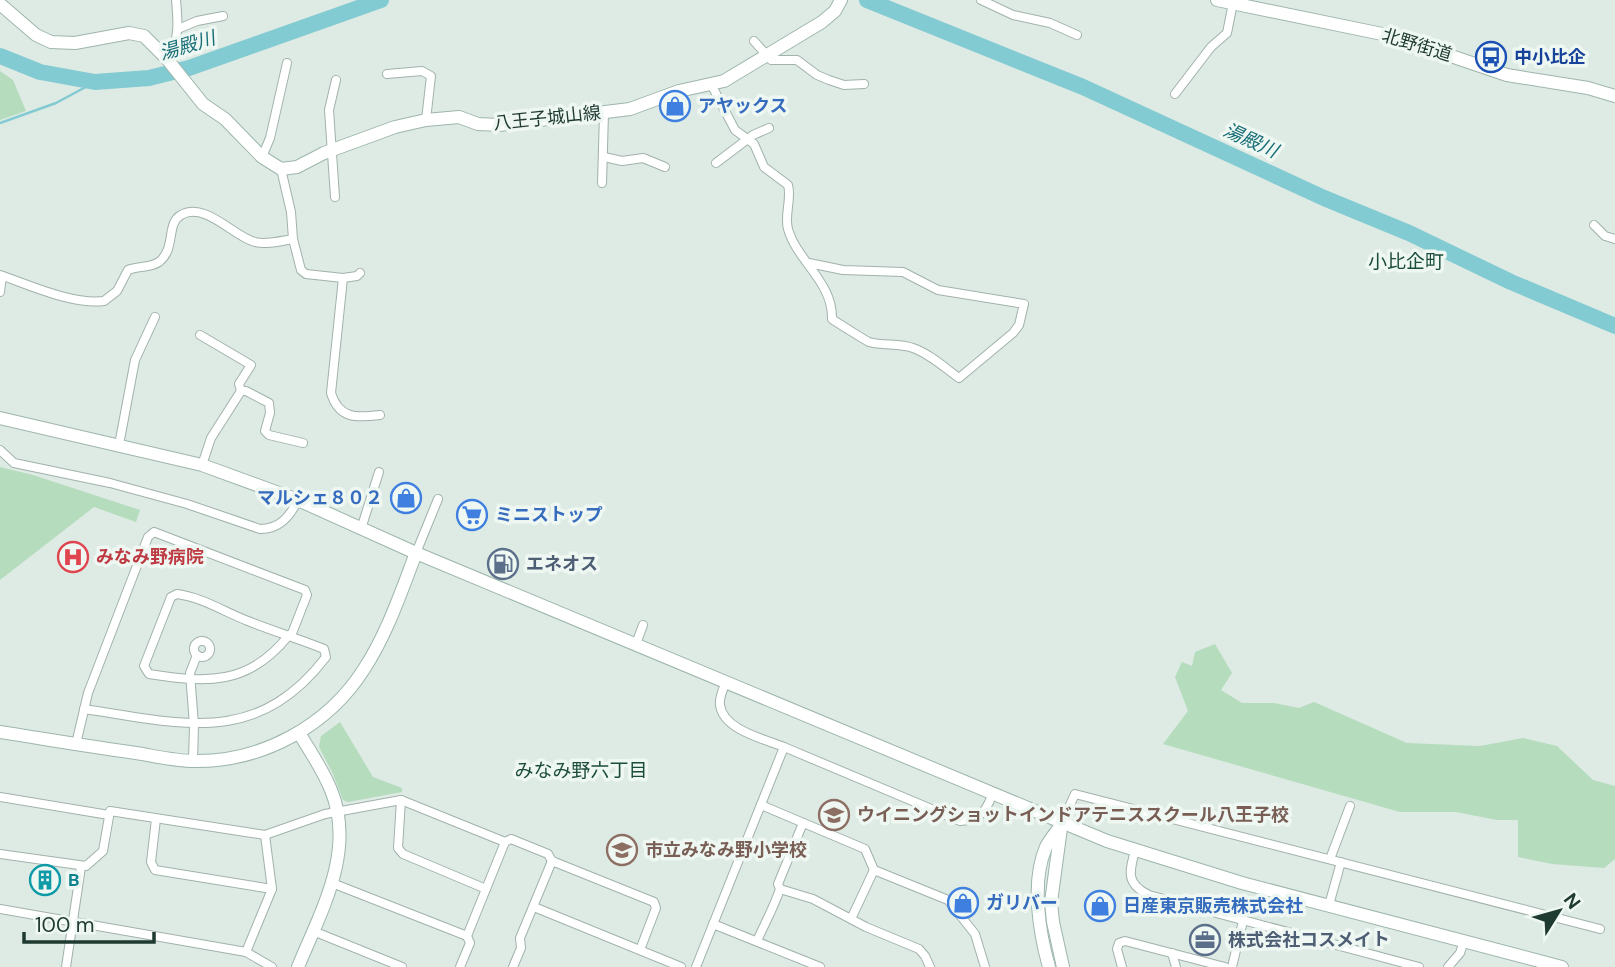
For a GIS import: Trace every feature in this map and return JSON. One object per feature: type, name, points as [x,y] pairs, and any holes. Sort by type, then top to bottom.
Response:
[{"type":"street","points":[[167,59],[176,47],[176,0]]},
{"type":"street","name":"北野街道","points":[[1217,0],[1385,34],[1507,75],[1588,88],[1615,96]]},
{"type":"street","points":[[985,1],[1013,15],[1049,23],[1077,35]]},
{"type":"street","name":"八王子城山線","points":[[281,169],[297,167],[333,150],[395,127],[426,120],[459,117],[478,124],[499,125],[604,113],[629,109],[679,91],[712,86],[766,57],[827,19],[840,2]]},
{"type":"street","points":[[0,4],[36,35],[57,43],[75,43],[129,33],[147,38],[204,104],[225,119],[262,157],[281,169],[301,270],[306,274],[343,278],[360,273]]},
{"type":"street","points":[[1175,94],[1211,47],[1227,33],[1233,4]]},
{"type":"street","points":[[178,29],[197,21],[223,16]]},
{"type":"street","points":[[754,41],[766,57],[775,61],[797,60],[817,75],[844,85],[864,84]]},
{"type":"street","points":[[262,157],[270,138],[287,63]]},
{"type":"street","points":[[387,74],[422,71],[431,76],[426,120]]},
{"type":"street","points":[[335,197],[330,110],[336,80]]},
{"type":"street","points":[[712,86],[735,130],[754,144],[764,167],[788,185],[788,231],[809,263],[817,275],[829,299],[835,322],[868,341],[914,348],[936,360],[959,378],[1019,325],[1024,304],[938,289],[903,272],[843,270],[809,263]]},
{"type":"street","points":[[602,183],[604,113]]},
{"type":"street","points":[[716,163],[753,135],[768,128]]},
{"type":"street","points":[[604,157],[622,161],[643,158],[666,167]]},
{"type":"street","points":[[0,292],[1,276],[50,292],[104,301],[117,290],[128,271],[154,265],[164,257],[170,247],[174,223],[178,216],[185,213],[215,218],[255,242],[293,239]]},
{"type":"street","points":[[1594,225],[1605,236],[1615,239]]},
{"type":"street","points":[[343,278],[331,393],[341,412],[350,415],[380,415]]},
{"type":"street","points":[[119,445],[135,360],[155,317]]},
{"type":"street","points":[[200,335],[251,365],[239,384],[240,391],[211,438],[202,465]]},
{"type":"street","points":[[240,391],[246,391],[269,404],[270,412],[265,431],[269,435],[303,443]]},
{"type":"street","points":[[0,418],[202,465],[298,500],[416,553],[992,795],[1135,851],[1242,883],[1562,967]]},
{"type":"street","points":[[0,450],[14,463],[110,483],[260,528],[268,529],[283,522],[291,514],[298,500]]},
{"type":"street","points":[[361,529],[379,472]]},
{"type":"street","points":[[0,732],[192,761],[246,755],[299,733],[335,705],[366,667],[438,499]]},
{"type":"street","points":[[76,744],[84,709],[88,693],[148,537],[153,532],[305,590],[307,595],[290,636],[266,658],[241,673],[217,679],[191,680],[149,674],[145,670],[174,595],[180,593],[290,636],[326,652],[326,657],[304,683],[277,702],[249,715],[223,722],[194,725],[84,709]]},
{"type":"street","points":[[636,644],[643,625]]},
{"type":"street","points":[[192,761],[194,725],[191,680],[192,666],[197,656]]},
{"type":"street","points":[[726,682],[720,705],[727,720],[737,727],[960,821],[981,816],[992,795]]},
{"type":"street","points":[[298,967],[332,883],[340,844],[338,812],[327,780],[299,733]]},
{"type":"street","points":[[696,967],[785,747]]},
{"type":"street","points":[[1069,807],[1075,794],[1600,929]]},
{"type":"street","points":[[0,797],[109,815]]},
{"type":"street","points":[[401,800],[398,848],[403,854],[486,889]]},
{"type":"street","points":[[0,854],[86,866],[103,851],[110,811],[265,835],[338,812],[401,800],[505,842]]},
{"type":"street","points":[[761,806],[865,849],[874,870],[948,900],[975,934],[985,967]]},
{"type":"street","points":[[1330,859],[1350,806]]},
{"type":"street","points":[[156,819],[150,862],[155,870],[272,889]]},
{"type":"street","points":[[757,942],[780,889],[778,884],[803,823]]},
{"type":"street","points":[[1049,967],[1039,925],[1041,870],[1046,847],[1062,824]]},
{"type":"street","points":[[1062,824],[1051,902],[1063,967]]},
{"type":"street","points":[[246,952],[272,889],[265,835]]},
{"type":"street","points":[[460,967],[470,943],[467,936],[505,842],[511,839],[548,853],[552,861],[654,902],[656,908],[640,950]]},
{"type":"street","points":[[1135,851],[1130,870],[1131,880],[1138,890],[1417,967]]},
{"type":"street","points":[[513,967],[521,948],[520,938],[552,861]]},
{"type":"street","points":[[1329,905],[1341,862]]},
{"type":"street","points":[[65,967],[81,867]]},
{"type":"street","points":[[851,919],[874,870]]},
{"type":"street","points":[[332,883],[467,936]]},
{"type":"street","points":[[780,889],[813,899],[919,949],[930,967]]},
{"type":"street","points":[[534,907],[681,967]]},
{"type":"street","points":[[0,909],[246,952],[272,967]]},
{"type":"street","points":[[1232,967],[1243,921]]},
{"type":"street","points":[[713,924],[820,967]]},
{"type":"street","points":[[313,931],[402,967]]},
{"type":"street","points":[[1122,967],[1117,950],[1119,943],[1125,941],[1225,967]]},
{"type":"street","points":[[1448,967],[1460,953],[1464,941]]},
{"type":"street","points":[[1172,953],[1176,967]]},
{"type":"green space","points":[[0,71],[13,80],[26,111],[0,120]]},
{"type":"green space","points":[[0,467],[140,510],[136,522],[94,507],[0,580]]},
{"type":"green space","points":[[1215,644],[1232,673],[1221,690],[1242,703],[1274,703],[1299,708],[1314,702],[1407,743],[1480,746],[1523,738],[1557,746],[1593,780],[1615,786],[1615,859],[1604,868],[1552,864],[1518,857],[1518,820],[1497,820],[1456,812],[1400,812],[1163,744],[1188,711],[1175,677],[1182,662],[1192,666],[1195,652]]},
{"type":"green space","points":[[340,722],[373,777],[402,788],[402,792],[348,802],[343,800],[319,747],[321,736]]},
{"type":"waterway","name":"湯殿川","points":[[0,56],[40,72],[95,82],[149,78],[189,68],[381,0]]},
{"type":"waterway","name":"湯殿川","points":[[867,0],[1083,87],[1324,198],[1409,233],[1511,282],[1615,326]]},
{"type":"waterway","points":[[0,123],[56,103],[95,82]]},
{"type":"place","name":"中小比企","points":[[1491,57]]},
{"type":"place","name":"アヤックス","points":[[675,106]]},
{"type":"place","name":"マルシェ８０２","points":[[406,498]]},
{"type":"place","name":"ミニストップ","points":[[472,515]]},
{"type":"place","name":"みなみ野病院","points":[[73,557]]},
{"type":"place","name":"エネオス","points":[[503,564]]},
{"type":"place","name":"ウイニングショットインドアテニススクール八王子校","points":[[834,815]]},
{"type":"place","name":"市立みなみ野小学校","points":[[622,850]]},
{"type":"place","name":"B","points":[[45,880]]},
{"type":"place","name":"ガリバー","points":[[963,903]]},
{"type":"place","name":"日産東京販売株式会社","points":[[1100,906]]},
{"type":"place","name":"株式会社コスメイト","points":[[1205,940]]},
{"type":"district","name":"小比企町","points":[[1406,261]]},
{"type":"district","name":"みなみ野六丁目","points":[[581,770]]}]
